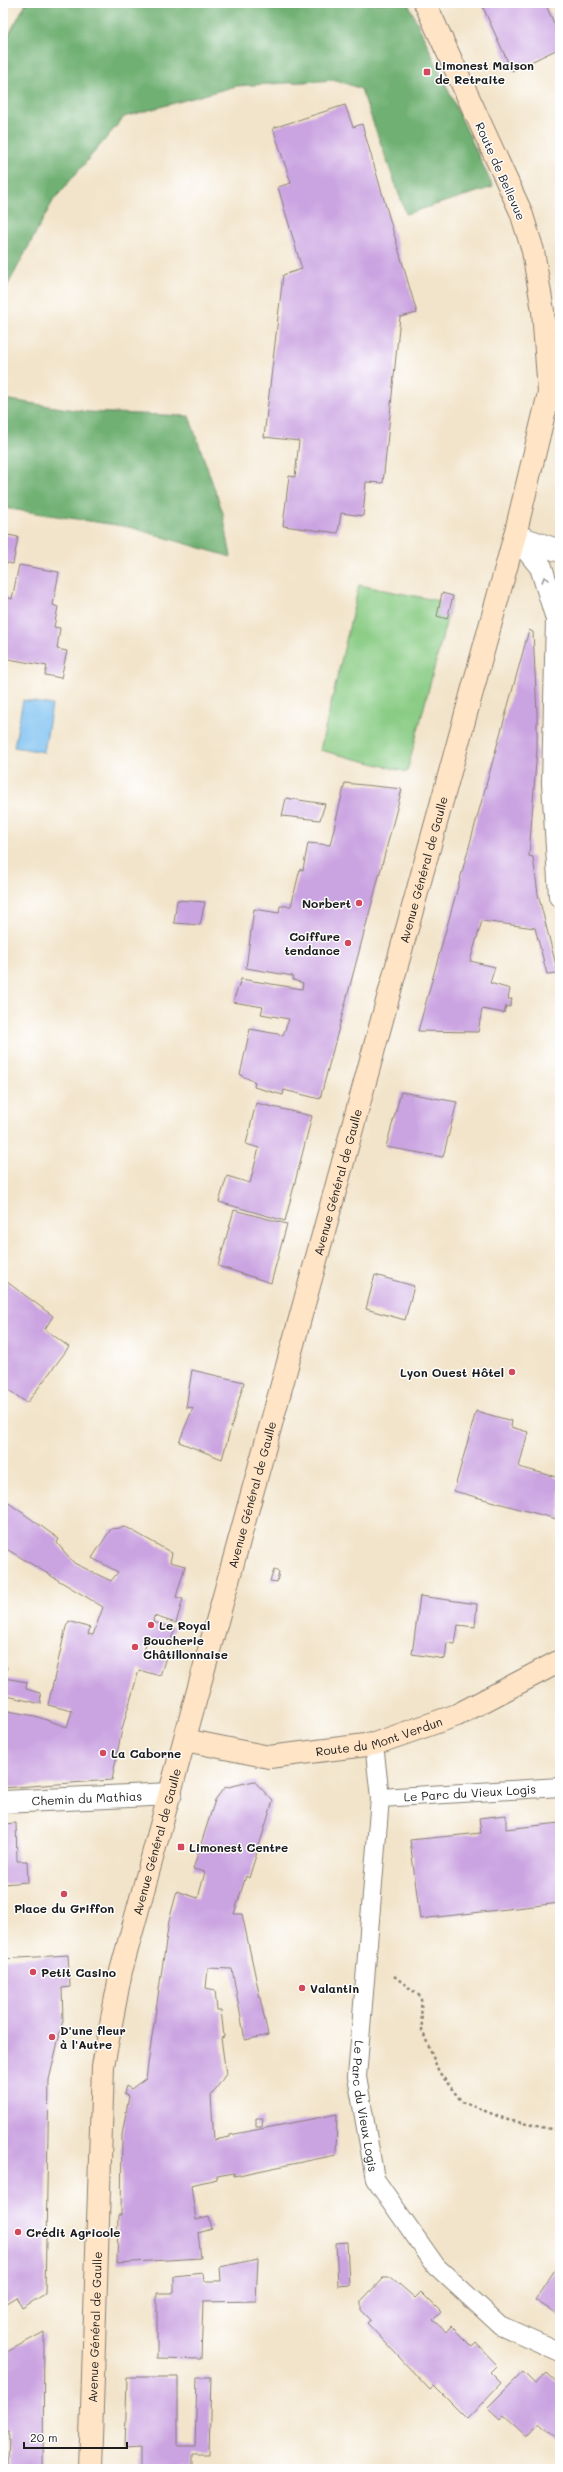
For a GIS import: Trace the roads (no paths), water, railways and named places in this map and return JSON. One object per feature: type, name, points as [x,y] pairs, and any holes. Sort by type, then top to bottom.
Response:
[{"type":"main road","name":"Route de Bellevue","points":[[425,3],[521,212],[533,251],[544,311],[549,393],[515,535]]},
{"type":"main road","name":"Avenue Général de Gaulle","points":[[90,2469],[102,2066],[128,1942],[171,1794],[330,1201],[515,535]]},
{"type":"main road","name":"Route du Mont Verdun","points":[[185,1740],[269,1757],[374,1744],[457,1715],[560,1661]]},
{"type":"street","points":[[515,535],[560,551]]},
{"type":"street","points":[[515,535],[541,567],[557,619],[553,782],[560,896]]},
{"type":"street","name":"Chemin du Mathias","points":[[3,1802],[171,1794]]},
{"type":"lane","name":"Le Parc du Vieux Logis","points":[[374,1744],[380,1798],[357,2077],[375,2179],[436,2266],[500,2325],[560,2352]]},
{"type":"lane","name":"Le Parc du Vieux Logis","points":[[380,1798],[560,1787]]},
{"type":"water","points":[[23,700],[52,705],[44,752],[14,747]]},
{"type":"place","name":"Limonest Maison de Retraite","points":[[427,72]]},
{"type":"place","name":"Norbert","points":[[359,903]]},
{"type":"place","name":"Coiffure tendance","points":[[348,943]]},
{"type":"place","name":"Lyon Ouest Hôtel","points":[[512,1372]]},
{"type":"place","name":"Le Royal","points":[[151,1625]]},
{"type":"place","name":"Boucherie Châtillonnaise","points":[[135,1647]]},
{"type":"place","name":"La Caborne","points":[[103,1753]]},
{"type":"place","name":"Limonest Centre","points":[[181,1847]]},
{"type":"place","name":"Place du Griffon","points":[[64,1894]]},
{"type":"place","name":"Petit Casino","points":[[33,1972]]},
{"type":"place","name":"Valantin","points":[[302,1988]]},
{"type":"place","name":"D'une fleur à l'Autre","points":[[52,2037]]},
{"type":"place","name":"Crédit Agricole","points":[[18,2232]]}]
